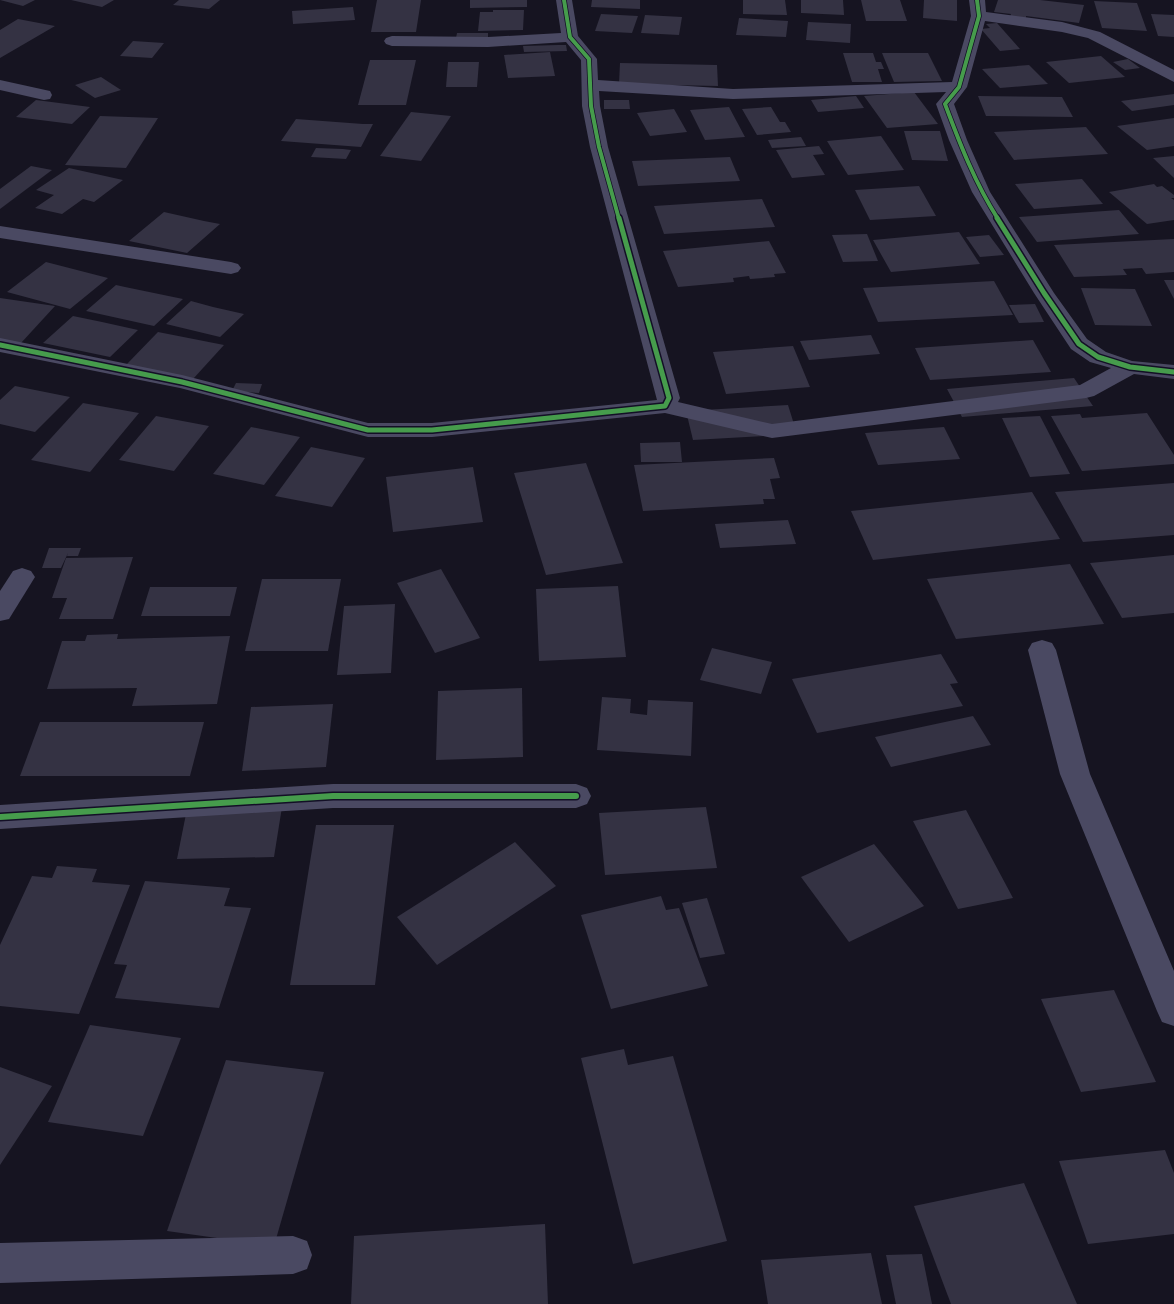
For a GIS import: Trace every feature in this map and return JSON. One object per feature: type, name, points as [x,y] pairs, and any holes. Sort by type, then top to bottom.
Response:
[{"type":"street","points":[[564,0],[570,37],[589,59],[591,106],[599,147],[669,398],[666,406]]},
{"type":"street","points":[[1174,77],[1094,35],[978,8],[959,87],[945,104],[958,140],[981,192],[1044,293],[1080,344],[1098,357],[1130,367],[1174,372]]},
{"type":"street","points":[[392,41],[488,42],[570,37]]},
{"type":"street","points":[[590,85],[733,94],[959,87]]},
{"type":"street","points":[[0,86],[44,95]]},
{"type":"street","points":[[0,232],[231,268]]},
{"type":"street","points":[[0,345],[182,382],[368,430],[432,430],[666,406],[772,431],[1086,391],[1130,367]]},
{"type":"street","points":[[0,577],[22,577],[0,612]]},
{"type":"street","points":[[1042,650],[1075,774],[1174,1011]]},
{"type":"street","points":[[0,818],[333,796],[576,796]]},
{"type":"street","points":[[0,1263],[293,1255]]},
{"type":"building","points":[[0,0],[35,0],[23,6]]},
{"type":"building","points":[[71,0],[114,0],[102,7]]},
{"type":"building","points":[[179,0],[220,0],[209,9],[173,5]]},
{"type":"building","points":[[377,0],[421,0],[416,32],[371,32]]},
{"type":"building","points":[[470,0],[527,0],[527,7],[470,8]]},
{"type":"building","points":[[592,0],[640,0],[640,9],[591,7]]},
{"type":"building","points":[[743,0],[785,0],[787,15],[743,14]]},
{"type":"building","points":[[801,0],[843,0],[844,15],[801,13]]},
{"type":"building","points":[[861,0],[900,0],[907,21],[866,21]]},
{"type":"building","points":[[924,0],[957,0],[957,21],[923,18]]},
{"type":"building","points":[[998,0],[1040,0],[1084,5],[1079,23],[1026,16],[1026,19],[1010,17],[1011,14],[994,12]]},
{"type":"building","points":[[1094,1],[1137,3],[1147,31],[1102,28]]},
{"type":"building","points":[[353,7],[355,20],[293,24],[292,11]]},
{"type":"building","points":[[493,10],[524,10],[523,30],[478,31],[480,12],[493,12]]},
{"type":"building","points":[[601,14],[638,16],[632,33],[595,31]]},
{"type":"building","points":[[1151,14],[1174,15],[1174,37],[1158,36]]},
{"type":"building","points":[[645,15],[682,17],[679,35],[641,33]]},
{"type":"building","points":[[739,18],[788,21],[786,37],[736,35]]},
{"type":"building","points":[[18,19],[55,26],[0,58],[0,30]]},
{"type":"building","points":[[808,22],[851,24],[850,43],[806,40]]},
{"type":"building","points":[[997,23],[1020,49],[1000,51],[981,29],[990,28],[986,24]]},
{"type":"building","points":[[457,33],[488,33],[488,38],[456,38]]},
{"type":"building","points":[[133,41],[164,43],[152,58],[120,56]]},
{"type":"building","points":[[566,45],[567,51],[524,52],[523,46]]},
{"type":"building","points":[[550,52],[555,76],[508,78],[504,55]]},
{"type":"building","points":[[843,53],[873,53],[876,62],[881,62],[884,69],[878,69],[882,82],[852,82]]},
{"type":"building","points":[[882,53],[928,53],[942,81],[894,82]]},
{"type":"building","points":[[1101,56],[1125,77],[1069,83],[1046,62]]},
{"type":"building","points":[[1128,59],[1140,68],[1125,70],[1113,62]]},
{"type":"building","points":[[370,60],[416,60],[406,105],[358,105]]},
{"type":"building","points":[[448,62],[479,62],[477,87],[446,87]]},
{"type":"building","points":[[620,63],[717,65],[718,86],[619,84]]},
{"type":"building","points":[[1029,65],[1048,84],[1000,88],[982,69]]},
{"type":"building","points":[[101,77],[121,90],[95,98],[75,85]]},
{"type":"building","points":[[914,92],[938,124],[887,128],[864,96]]},
{"type":"building","points":[[1174,94],[1174,105],[1132,111],[1121,101]]},
{"type":"building","points":[[856,96],[864,108],[818,112],[811,100]]},
{"type":"building","points":[[978,96],[1062,97],[1073,117],[986,116]]},
{"type":"building","points":[[36,100],[90,107],[72,124],[16,117]]},
{"type":"building","points":[[604,100],[629,100],[630,109],[604,109]]},
{"type":"building","points":[[729,107],[745,137],[705,140],[690,110]]},
{"type":"building","points":[[771,107],[780,122],[785,122],[791,132],[757,135],[742,109]]},
{"type":"building","points":[[674,109],[687,132],[650,136],[637,113]]},
{"type":"building","points":[[411,112],[451,116],[421,161],[380,156]]},
{"type":"building","points":[[100,116],[158,118],[126,168],[65,165]]},
{"type":"building","points":[[1174,118],[1174,146],[1147,150],[1117,126]]},
{"type":"building","points":[[296,119],[373,124],[361,147],[281,141]]},
{"type":"building","points":[[1086,127],[1108,154],[1014,160],[994,132]]},
{"type":"building","points":[[904,131],[940,131],[948,161],[912,160]]},
{"type":"building","points":[[881,136],[904,170],[848,175],[827,141]]},
{"type":"building","points":[[801,137],[806,146],[772,148],[768,140]]},
{"type":"building","points":[[819,146],[824,154],[813,155],[825,175],[792,178],[776,150]]},
{"type":"building","points":[[316,148],[351,150],[346,159],[311,157]]},
{"type":"building","points":[[1174,156],[1174,178],[1153,158]]},
{"type":"building","points":[[730,157],[740,181],[638,186],[632,161]]},
{"type":"building","points":[[31,166],[52,170],[0,209],[0,189]]},
{"type":"building","points":[[69,168],[123,180],[94,202],[83,199],[62,214],[35,208],[54,195],[36,190]]},
{"type":"building","points":[[1082,179],[1103,204],[1034,209],[1015,184]]},
{"type":"building","points":[[1154,184],[1157,187],[1162,186],[1174,195],[1174,198],[1171,198],[1174,200],[1174,220],[1147,224],[1109,192]]},
{"type":"building","points":[[919,186],[936,216],[870,220],[855,190]]},
{"type":"building","points":[[762,199],[775,227],[664,234],[654,206]]},
{"type":"building","points":[[1119,210],[1139,234],[1037,242],[1019,217]]},
{"type":"building","points":[[164,212],[220,224],[187,253],[129,241]]},
{"type":"building","points":[[959,232],[980,264],[891,272],[873,240]]},
{"type":"building","points":[[867,234],[878,261],[843,262],[832,235]]},
{"type":"building","points":[[989,235],[1004,255],[980,257],[966,237]]},
{"type":"building","points":[[1174,239],[1174,272],[1146,274],[1142,268],[1123,269],[1127,275],[1074,277],[1054,245]]},
{"type":"building","points":[[769,241],[786,273],[774,274],[775,277],[750,279],[749,276],[733,278],[734,282],[678,287],[663,251]]},
{"type":"building","points":[[46,262],[108,278],[70,309],[7,292]]},
{"type":"building","points":[[1164,280],[1174,280],[1174,299]]},
{"type":"building","points":[[994,281],[1013,315],[878,322],[863,288]]},
{"type":"building","points":[[116,285],[183,299],[154,326],[86,311]]},
{"type":"building","points":[[1081,288],[1135,289],[1152,326],[1095,325]]},
{"type":"building","points":[[0,298],[55,306],[21,343],[0,340]]},
{"type":"building","points":[[191,301],[244,314],[220,337],[166,324]]},
{"type":"building","points":[[1035,304],[1044,322],[1019,323],[1009,305]]},
{"type":"building","points":[[73,316],[138,330],[110,357],[43,343]]},
{"type":"building","points":[[158,332],[224,345],[193,379],[126,365]]},
{"type":"building","points":[[871,335],[880,354],[809,360],[800,341]]},
{"type":"building","points":[[1033,340],[1051,372],[930,380],[915,348]]},
{"type":"building","points":[[793,346],[810,387],[726,394],[713,352]]},
{"type":"building","points":[[1074,378],[1093,406],[962,417],[947,389]]},
{"type":"building","points":[[236,383],[262,384],[259,393],[232,391]]},
{"type":"building","points":[[15,386],[70,397],[35,432],[0,424],[0,400]]},
{"type":"building","points":[[83,403],[139,413],[90,472],[31,460]]},
{"type":"building","points":[[788,405],[797,434],[693,440],[686,411]]},
{"type":"building","points":[[1147,413],[1174,455],[1174,464],[1082,471],[1051,416],[1080,414],[1082,418]]},
{"type":"building","points":[[156,416],[209,426],[174,471],[119,460]]},
{"type":"building","points":[[1040,416],[1070,474],[1030,477],[1002,418]]},
{"type":"building","points":[[251,427],[300,437],[264,485],[213,474]]},
{"type":"building","points":[[944,427],[960,459],[878,465],[865,433]]},
{"type":"building","points":[[680,442],[682,462],[641,462],[640,443]]},
{"type":"building","points":[[311,447],[365,458],[332,507],[275,496]]},
{"type":"building","points":[[774,458],[780,478],[770,479],[775,499],[763,499],[764,504],[643,511],[634,465]]},
{"type":"building","points":[[586,463],[623,563],[546,575],[514,473]]},
{"type":"building","points":[[473,467],[483,522],[393,532],[386,477]]},
{"type":"building","points":[[1174,483],[1174,535],[1083,542],[1055,492]]},
{"type":"building","points":[[1032,492],[1060,539],[873,560],[851,511]]},
{"type":"building","points":[[788,520],[796,544],[720,548],[715,524]]},
{"type":"building","points":[[49,548],[81,548],[78,556],[67,556],[68,553],[61,568],[42,568]]},
{"type":"building","points":[[1174,555],[1174,613],[1122,618],[1090,563]]},
{"type":"building","points":[[133,557],[113,619],[59,619],[67,598],[52,598],[66,558]]},
{"type":"building","points":[[1070,564],[1104,624],[956,639],[927,579]]},
{"type":"building","points":[[441,569],[480,638],[435,653],[397,583]]},
{"type":"building","points":[[262,579],[341,579],[328,651],[245,651]]},
{"type":"building","points":[[618,586],[626,657],[539,661],[536,589]]},
{"type":"building","points":[[150,587],[237,587],[230,616],[141,616]]},
{"type":"building","points":[[395,604],[391,673],[337,675],[344,606]]},
{"type":"building","points":[[118,634],[117,639],[230,636],[217,704],[132,706],[137,688],[47,689],[62,641],[85,641],[87,635]]},
{"type":"building","points":[[712,648],[772,662],[761,694],[700,680]]},
{"type":"building","points":[[941,654],[958,683],[950,684],[963,706],[817,733],[792,679]]},
{"type":"building","points":[[522,688],[523,757],[436,760],[438,691]]},
{"type":"building","points":[[602,697],[631,699],[630,713],[647,715],[648,700],[693,702],[691,756],[597,750]]},
{"type":"building","points":[[333,704],[326,767],[242,771],[251,707]]},
{"type":"building","points":[[973,716],[991,745],[891,767],[875,737]]},
{"type":"building","points":[[40,722],[204,722],[190,776],[20,776]]},
{"type":"building","points":[[282,807],[274,857],[177,859],[187,809]]},
{"type":"building","points":[[706,807],[717,868],[605,875],[599,813]]},
{"type":"building","points":[[966,810],[1013,898],[958,909],[913,821]]},
{"type":"building","points":[[316,825],[394,825],[375,985],[290,985]]},
{"type":"building","points":[[515,842],[556,886],[437,965],[397,917]]},
{"type":"building","points":[[874,844],[924,906],[849,942],[801,877]]},
{"type":"building","points":[[57,866],[97,869],[92,882],[130,885],[79,1014],[0,1006],[0,945],[32,876],[52,878]]},
{"type":"building","points":[[145,881],[230,888],[224,906],[251,908],[219,1008],[115,998],[127,965],[114,964]]},
{"type":"building","points":[[661,896],[666,910],[679,908],[708,986],[611,1009],[581,915]]},
{"type":"building","points":[[707,898],[725,954],[700,958],[682,903]]},
{"type":"building","points":[[1114,990],[1156,1082],[1081,1092],[1041,999]]},
{"type":"building","points":[[90,1025],[181,1038],[143,1136],[48,1122]]},
{"type":"building","points":[[624,1049],[628,1065],[673,1056],[727,1241],[633,1264],[581,1058]]},
{"type":"building","points":[[226,1060],[324,1072],[274,1246],[167,1231]]},
{"type":"building","points":[[0,1067],[52,1086],[0,1165]]},
{"type":"building","points":[[1165,1150],[1174,1173],[1174,1234],[1088,1244],[1059,1161]]},
{"type":"building","points":[[1024,1183],[1077,1304],[951,1304],[914,1206]]},
{"type":"building","points":[[545,1224],[548,1304],[351,1304],[354,1236]]},
{"type":"building","points":[[871,1253],[882,1304],[768,1304],[761,1260]]},
{"type":"building","points":[[922,1254],[932,1304],[896,1304],[886,1255]]},
{"type":"cycle path","points":[[0,345],[182,382],[368,430],[432,430],[665,406],[669,398],[599,147],[591,106],[589,59],[570,37],[564,0]]},
{"type":"cycle path","points":[[977,0],[979,16],[959,87],[945,104],[958,140],[981,192],[1044,293],[1079,344],[1098,357],[1130,367],[1174,372]]},
{"type":"cycle path","points":[[0,817],[333,796],[576,796]]}]
